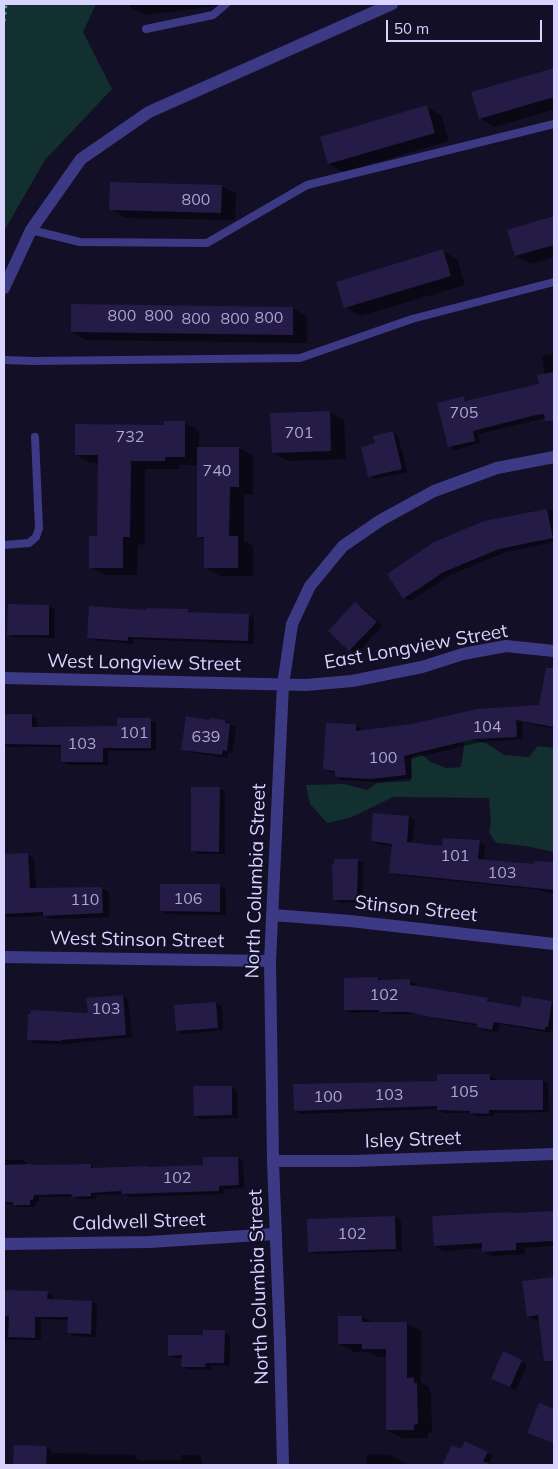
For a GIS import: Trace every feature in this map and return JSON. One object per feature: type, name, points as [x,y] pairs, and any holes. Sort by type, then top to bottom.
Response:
[{"type":"street","points":[[4,288],[31,230],[81,159],[149,112],[392,4]]},
{"type":"street","name":"North Columbia Street","points":[[283,1465],[273,1161],[270,961],[283,685],[292,624],[310,586],[343,546],[381,520],[434,491],[497,468],[554,457]]},
{"type":"street","name":"East Longview Street","points":[[283,685],[352,681],[422,667],[463,654],[506,646],[554,651]]},
{"type":"street","name":"West Longview Street","points":[[4,678],[283,685]]},
{"type":"street","name":"Stinson Street","points":[[272,915],[350,921],[554,944]]},
{"type":"street","name":"West Stinson Street","points":[[4,958],[270,961]]},
{"type":"street","name":"Isley Street","points":[[273,1161],[353,1161],[554,1154]]},
{"type":"street","name":"Caldwell Street","points":[[4,1244],[149,1242],[276,1234]]},
{"type":"lane","points":[[146,29],[213,15],[226,4]]},
{"type":"lane","points":[[31,230],[80,242],[207,243],[307,185],[554,124]]},
{"type":"lane","points":[[4,360],[300,358],[412,319],[554,282]]},
{"type":"lane","points":[[4,545],[29,543],[36,537],[39,528],[35,437]]},
{"type":"path","points":[[4,21],[6,4]]},
{"type":"green space","points":[[4,4],[96,4],[83,32],[112,89],[45,160],[4,231]]},
{"type":"green space","points":[[471,730],[473,740],[486,743],[504,755],[529,757],[538,746],[554,748],[554,852],[526,846],[496,843],[489,832],[491,822],[489,798],[393,797],[350,818],[327,823],[310,804],[306,785],[344,784],[367,790],[377,783],[411,781],[412,757],[421,754],[431,762],[446,768],[461,767],[464,746],[461,731]]},
{"type":"building","points":[[554,68],[554,97],[479,119],[471,92]]},
{"type":"building","points":[[427,105],[435,133],[328,164],[320,137]]},
{"type":"building","points":[[110,182],[222,185],[221,213],[109,210]]},
{"type":"building","points":[[554,216],[554,245],[515,256],[507,230]]},
{"type":"building","points":[[443,249],[451,276],[344,308],[336,282]]},
{"type":"building","points":[[71,304],[293,307],[293,335],[71,332]]},
{"type":"building","points":[[554,372],[554,421],[545,421],[544,414],[536,415],[473,431],[475,441],[448,447],[437,403],[464,396],[465,401],[539,384],[537,375]]},
{"type":"building","points":[[330,411],[331,451],[272,453],[270,413]]},
{"type":"building","points":[[164,421],[185,421],[185,457],[165,457],[165,461],[131,461],[130,537],[123,537],[123,568],[89,568],[89,536],[97,536],[98,455],[75,455],[75,424],[164,425]]},
{"type":"building","points":[[393,431],[402,469],[368,477],[361,447],[375,443],[373,436]]},
{"type":"building","points":[[197,447],[239,447],[239,487],[230,487],[229,536],[238,536],[238,568],[204,568],[204,537],[197,537]]},
{"type":"building","points":[[547,509],[553,538],[499,549],[444,572],[403,599],[387,574],[434,542],[484,521]]},
{"type":"building","points":[[355,602],[377,622],[349,651],[328,631]]},
{"type":"building","points":[[8,604],[49,605],[49,635],[7,635]]},
{"type":"building","points":[[89,606],[146,610],[147,608],[188,609],[188,612],[249,614],[248,641],[128,637],[128,641],[87,638]]},
{"type":"building","points":[[546,668],[554,668],[554,727],[516,720],[517,737],[474,739],[404,756],[406,775],[370,779],[335,777],[335,771],[323,769],[326,723],[356,724],[356,731],[411,724],[477,709],[539,705]]},
{"type":"building","points":[[4,714],[32,714],[32,727],[117,726],[117,718],[151,718],[151,748],[103,748],[103,762],[61,762],[61,745],[4,744]]},
{"type":"building","points":[[186,716],[209,720],[210,718],[225,720],[225,723],[230,724],[227,751],[223,750],[222,755],[181,750]]},
{"type":"building","points":[[191,787],[220,787],[219,852],[191,851]]},
{"type":"building","points":[[373,813],[409,816],[407,842],[442,846],[443,838],[480,840],[478,859],[534,864],[534,861],[554,862],[554,890],[389,873],[392,844],[371,841]]},
{"type":"building","points":[[28,853],[30,888],[102,887],[103,913],[43,916],[43,912],[4,914],[4,854]]},
{"type":"building","points":[[334,859],[358,859],[357,900],[333,900],[332,864],[334,864]]},
{"type":"building","points":[[160,884],[220,884],[220,912],[160,911]]},
{"type":"building","points":[[378,977],[378,980],[410,979],[410,985],[488,998],[487,1001],[520,1007],[522,996],[552,1001],[548,1027],[545,1027],[545,1030],[494,1022],[492,1030],[476,1027],[477,1024],[409,1012],[344,1010],[344,978]]},
{"type":"building","points":[[123,995],[126,1035],[61,1041],[27,1040],[28,1014],[31,1014],[31,1010],[88,1013],[86,998]]},
{"type":"building","points":[[216,1002],[218,1028],[176,1031],[174,1005]]},
{"type":"building","points":[[437,1074],[490,1074],[490,1080],[543,1080],[543,1110],[489,1110],[489,1114],[470,1113],[470,1111],[437,1110],[437,1106],[294,1111],[293,1084],[437,1081]]},
{"type":"building","points":[[193,1086],[232,1086],[232,1115],[194,1116]]},
{"type":"building","points":[[203,1157],[238,1157],[239,1185],[219,1186],[219,1191],[122,1194],[121,1191],[91,1193],[91,1196],[72,1197],[71,1194],[34,1195],[33,1200],[30,1200],[30,1205],[13,1205],[13,1202],[4,1202],[4,1165],[91,1164],[91,1168],[203,1165]]},
{"type":"building","points":[[554,1211],[554,1241],[516,1243],[516,1250],[482,1252],[482,1243],[434,1246],[432,1216]]},
{"type":"building","points":[[395,1216],[396,1249],[308,1252],[307,1219]]},
{"type":"building","points":[[554,1277],[554,1361],[544,1361],[538,1315],[527,1317],[522,1281]]},
{"type":"building","points":[[4,1290],[48,1291],[47,1299],[92,1301],[91,1334],[67,1333],[68,1317],[35,1317],[35,1338],[8,1337],[9,1316],[4,1316]]},
{"type":"building","points":[[338,1316],[362,1316],[362,1322],[407,1322],[407,1378],[414,1377],[414,1383],[417,1383],[418,1424],[414,1425],[414,1430],[386,1430],[386,1349],[362,1349],[362,1344],[338,1344]]},
{"type":"building","points":[[203,1330],[225,1330],[224,1363],[206,1363],[205,1367],[181,1367],[182,1355],[168,1356],[168,1335],[203,1335]]},
{"type":"building","points":[[503,1351],[522,1360],[510,1387],[491,1379]]},
{"type":"building","points":[[539,1403],[554,1409],[554,1443],[527,1433]]},
{"type":"building","points":[[465,1441],[488,1452],[483,1461],[492,1465],[442,1465],[452,1445],[461,1449]]},
{"type":"building","points":[[14,1445],[47,1446],[46,1465],[13,1465]]}]
